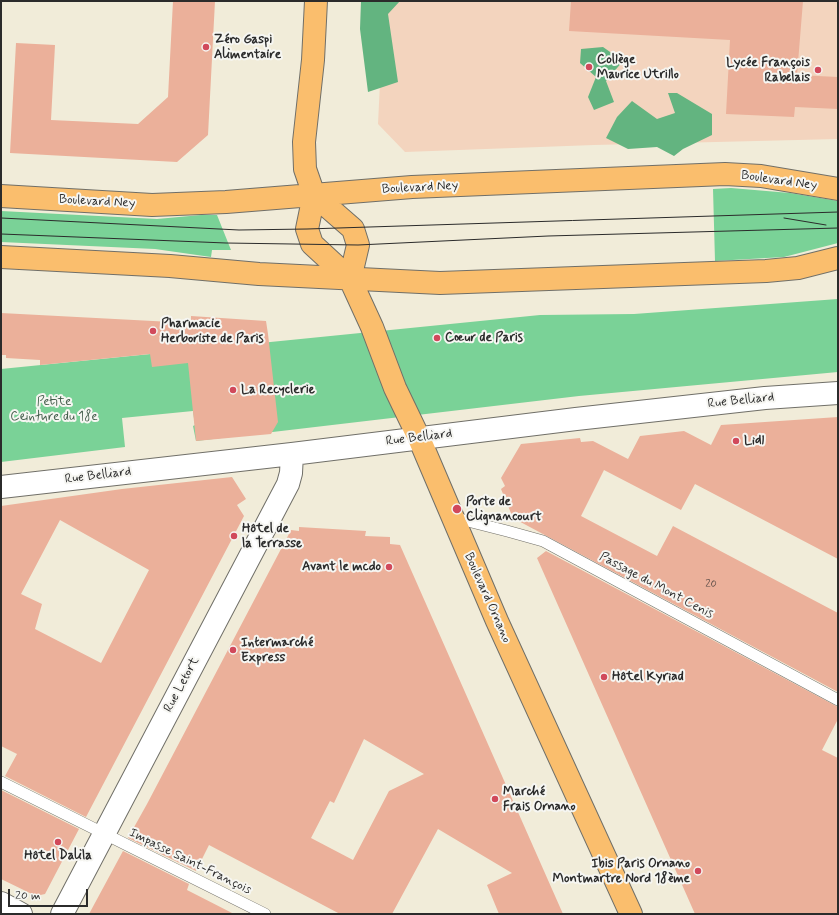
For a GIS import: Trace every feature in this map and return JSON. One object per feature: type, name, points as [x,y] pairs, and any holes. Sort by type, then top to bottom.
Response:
[{"type":"main road","points":[[316,1],[313,60],[304,142],[305,169],[314,195],[353,229],[358,245],[350,279]]},
{"type":"main road","name":"Boulevard Ney","points":[[1,196],[152,205],[226,202],[412,187],[725,174],[761,176],[838,190]]},
{"type":"main road","name":"Boulevard Ornano","points":[[314,195],[307,229],[312,244],[350,279],[372,327],[392,381],[497,621],[632,914]]},
{"type":"main road","points":[[1,257],[170,266],[259,274],[440,283],[766,271],[805,266],[838,258]]},
{"type":"street","name":"Rue Belliard","points":[[1,487],[765,398],[838,393]]},
{"type":"street","name":"Rue Letort","points":[[62,914],[288,484],[291,473],[292,454]]},
{"type":"street","points":[[1,903],[21,914]]},
{"type":"lane","name":"Passage du Mont Cenis","points":[[452,517],[543,542],[838,700]]},
{"type":"lane","name":"Impasse Saint-François","points":[[1,782],[264,914]]},
{"type":"shaded area","name":"Collège Maurice Utrillo","points":[[384,1],[838,1],[838,139],[594,145],[405,152],[378,124]]},
{"type":"green space","points":[[361,1],[400,1],[388,14],[398,82],[368,92],[360,29]]},
{"type":"green space","points":[[603,47],[623,61],[606,81],[614,102],[594,110],[588,97],[596,77],[580,63],[581,49]]},
{"type":"green space","points":[[668,93],[677,93],[712,114],[712,135],[683,149],[674,156],[657,147],[628,149],[606,138],[617,117],[632,101],[657,119],[675,113]]},
{"type":"green space","points":[[731,188],[790,193],[838,201],[838,243],[784,257],[715,261],[713,189]]},
{"type":"green space","points":[[1,211],[157,219],[217,215],[231,250],[212,250],[211,257],[155,249],[1,242]]},
{"type":"green space","name":"Petite Ceinture du 18e","points":[[838,299],[838,372],[579,396],[196,441],[193,426],[195,425],[193,411],[122,418],[125,447],[1,462],[1,369],[540,315],[634,314]]},
{"type":"building","points":[[173,1],[215,1],[208,135],[177,162],[10,153],[16,43],[55,45],[51,120],[138,124],[168,97]]},
{"type":"building","points":[[571,1],[803,1],[797,75],[838,77],[838,109],[795,107],[794,117],[726,114],[730,40],[569,31]]},
{"type":"building","points":[[1,313],[191,323],[191,316],[266,321],[278,422],[271,434],[196,441],[188,363],[152,367],[150,354],[40,365],[40,360],[6,358],[6,355],[1,355]]},
{"type":"building","points":[[838,417],[838,559],[695,484],[681,510],[604,470],[581,516],[657,556],[673,526],[838,613],[838,692],[513,518],[501,489],[505,486],[501,478],[521,444],[580,438],[581,442],[593,441],[628,459],[640,436],[684,431],[711,445],[721,425]]},
{"type":"building","points":[[232,477],[246,499],[237,505],[244,516],[86,817],[5,776],[17,754],[1,746],[1,506],[122,489]],"holes":[[[60,520],[149,570],[101,663],[35,629],[42,604],[21,594]]]},
{"type":"building","points":[[299,527],[366,531],[365,536],[390,537],[390,544],[400,545],[563,914],[499,914],[487,885],[512,873],[438,829],[392,914],[340,914],[209,845],[196,871],[128,838],[291,530],[299,531]],"holes":[[[364,739],[424,774],[389,791],[353,860],[311,838],[330,801],[334,803]]]},
{"type":"building","points":[[546,551],[838,707],[838,719],[822,750],[838,758],[838,914],[695,914],[537,558]]},
{"type":"building","points":[[1,790],[79,829],[45,894],[36,896],[1,879]]},
{"type":"building","points":[[123,851],[189,884],[187,890],[234,914],[89,914]]},
{"type":"tram line","points":[[1,218],[239,230],[838,212]]},
{"type":"tram line","points":[[784,218],[826,225]]},
{"type":"tram line","points":[[1,234],[226,243],[358,245],[548,236],[838,228]]},
{"type":"place","name":"Zéro Gaspi Alimentaire","points":[[206,47]]},
{"type":"place","name":"Collège Maurice Utrillo","points":[[589,67]]},
{"type":"place","name":"Lycée François Rabelais","points":[[818,70]]},
{"type":"place","name":"Pharmacie Herboriste de Paris","points":[[153,331]]},
{"type":"place","name":"Cœur de Paris","points":[[437,338]]},
{"type":"place","name":"La Recyclerie","points":[[233,390]]},
{"type":"place","name":"Lidl","points":[[736,441]]},
{"type":"place","name":"Porte de Clignancourt","points":[[457,509]]},
{"type":"place","name":"Hôtel de la Terrasse","points":[[234,536]]},
{"type":"place","name":"Avant le mcdo","points":[[389,567]]},
{"type":"place","name":"Intermarché Express","points":[[233,650]]},
{"type":"place","name":"Hôtel Kyriad","points":[[604,677]]},
{"type":"place","name":"Marché Frais Ornano","points":[[495,799]]},
{"type":"place","name":"Hôtel Dalila","points":[[58,842]]},
{"type":"place","name":"Ibis Paris Ornano Montmartre Nord 18ème","points":[[698,871]]}]
